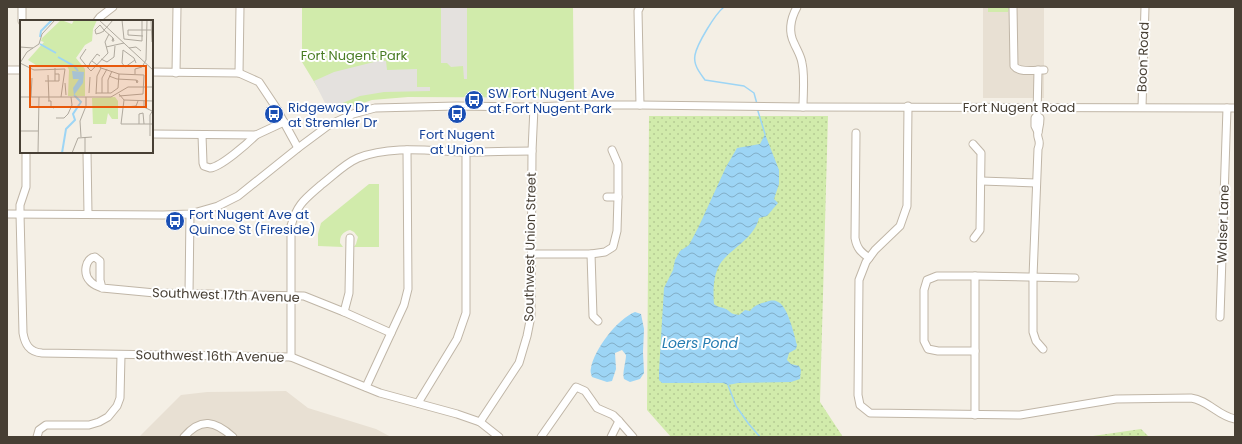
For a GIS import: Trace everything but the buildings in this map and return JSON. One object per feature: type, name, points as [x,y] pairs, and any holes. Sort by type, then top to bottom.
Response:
[{"type":"street","points":[[22,7],[22,20]]},
{"type":"street","points":[[98,20],[100,17],[113,7]]},
{"type":"street","points":[[176,72],[177,7]]},
{"type":"street","points":[[239,73],[240,7]]},
{"type":"street","points":[[640,7],[638,11],[640,105]]},
{"type":"street","points":[[797,7],[791,22],[790,32],[803,64],[803,107]]},
{"type":"street","points":[[1013,7],[1014,66],[1020,70],[1041,70],[1039,107],[1035,118],[1035,126],[1038,134],[1035,140],[1035,145],[1038,149],[1033,277],[1033,332],[1036,341],[1043,349]]},
{"type":"street","name":"Boon Road","points":[[1142,107],[1145,7]]},
{"type":"street","points":[[7,70],[20,70]]},
{"type":"street","points":[[153,72],[239,73],[259,82],[275,106],[298,148]]},
{"type":"street","name":"Fort Nugent Road","points":[[7,214],[190,214],[218,206],[238,196],[329,125],[353,114],[375,108],[640,105],[1235,108]]},
{"type":"street","points":[[908,106],[908,206],[900,226],[869,258],[859,280],[858,395],[860,405],[870,413],[1020,415],[1121,398],[1198,398],[1220,413],[1235,419]]},
{"type":"street","name":"Southwest Union Street","points":[[480,422],[519,363],[527,336],[530,316],[532,254],[532,151],[534,107]]},
{"type":"street","name":"Walser Lane","points":[[1220,317],[1227,108]]},
{"type":"street","points":[[153,134],[256,134],[263,133],[284,122]]},
{"type":"street","points":[[856,133],[855,238],[856,246],[859,251],[869,258]]},
{"type":"street","points":[[202,135],[203,162],[204,166],[210,168],[217,166],[249,142],[256,134]]},
{"type":"street","points":[[973,144],[981,153],[980,230],[974,238]]},
{"type":"street","points":[[291,357],[291,226],[295,213],[302,201],[346,165],[375,153],[407,150],[466,152],[532,151]]},
{"type":"street","points":[[366,387],[404,305],[408,289],[407,150]]},
{"type":"street","points":[[532,254],[591,254],[604,252],[612,247],[617,231],[618,164],[612,150]]},
{"type":"street","points":[[418,403],[457,339],[466,313],[466,152]]},
{"type":"street","name":"Southwest 16th Avenue","points":[[26,153],[26,187],[20,204],[20,214],[23,333],[25,343],[30,349],[36,352],[121,355],[291,357],[380,393],[480,422],[499,437]]},
{"type":"street","points":[[87,153],[88,214]]},
{"type":"street","points":[[980,181],[1036,183]]},
{"type":"street","points":[[607,197],[618,198]]},
{"type":"street","points":[[189,294],[190,214]]},
{"type":"street","points":[[344,312],[349,293],[350,238]]},
{"type":"street","points":[[591,254],[593,316],[598,321]]},
{"type":"street","points":[[975,351],[938,351],[928,349],[924,341],[924,290],[927,280],[937,276],[1074,278]]},
{"type":"street","points":[[975,276],[975,415]]},
{"type":"street","name":"Southwest 17th Avenue","points":[[102,288],[155,293],[304,296],[390,333]]},
{"type":"street","points":[[38,437],[40,430],[46,425],[89,425],[100,422],[108,417],[118,406],[120,398],[121,355]]},
{"type":"street","points":[[540,437],[576,387],[585,391],[597,408],[619,420],[633,437]]},
{"type":"street","points":[[612,437],[619,420]]},
{"type":"street","points":[[184,437],[190,430],[199,425],[212,423],[222,427],[233,437]]},
{"type":"shaded area","points":[[441,7],[467,7],[467,79],[464,79],[463,66],[451,67],[447,63],[441,63]]},
{"type":"shaded area","points":[[983,7],[1044,7],[1044,98],[983,98]]},
{"type":"shaded area","points":[[378,61],[386,61],[387,70],[417,69],[417,87],[430,87],[430,91],[384,92],[360,96],[330,108],[326,105],[314,81],[334,72]]},
{"type":"shaded area","points":[[286,391],[308,408],[376,429],[391,437],[139,437],[181,395],[207,392]]},
{"type":"green space","name":"Fort Nugent Park","points":[[302,7],[573,7],[574,98],[408,97],[372,100],[333,113],[302,62]]},
{"type":"green space","points":[[988,7],[1009,7],[1008,12],[988,12]]},
{"type":"green space","points":[[649,116],[828,116],[820,402],[843,437],[671,437],[647,410]]},
{"type":"green space","points":[[369,184],[379,184],[379,247],[354,247],[358,237],[350,230],[343,233],[340,238],[340,243],[343,247],[318,246],[318,234],[321,223]]},
{"type":"green space","points":[[1141,429],[1149,437],[1086,437]]},
{"type":"water","name":"Loers Pond","points":[[765,134],[779,170],[779,184],[774,199],[778,203],[767,216],[759,218],[752,232],[747,238],[720,264],[715,279],[714,304],[733,314],[739,315],[745,310],[750,311],[757,305],[768,301],[780,303],[790,320],[797,345],[796,349],[789,353],[787,360],[791,364],[799,366],[801,370],[800,379],[791,382],[738,383],[728,385],[723,383],[662,383],[659,380],[659,371],[664,288],[673,270],[675,260],[680,251],[689,245],[726,167],[737,148],[760,144]]},
{"type":"water","points":[[635,312],[641,314],[644,329],[644,373],[640,379],[630,382],[624,379],[623,374],[626,355],[622,350],[615,353],[616,369],[612,381],[607,382],[592,377],[591,370],[593,361],[601,344],[621,321]]},
{"type":"waterway","points":[[724,7],[711,22],[696,50],[696,65],[705,80],[744,86],[754,93],[757,104]]},
{"type":"waterway","points":[[757,108],[765,134]]},
{"type":"waterway","points":[[728,385],[736,406],[760,437]]},
{"type":"place","name":"SW Fort Nugent Ave at Fort Nugent Park","points":[[474,100]]},
{"type":"place","name":"Ridgeway Dr at Stremler Dr","points":[[274,114]]},
{"type":"place","name":"Fort Nugent at Union","points":[[457,114]]},
{"type":"place","name":"Fort Nugent Ave at Quince St (Fireside)","points":[[175,221]]}]
